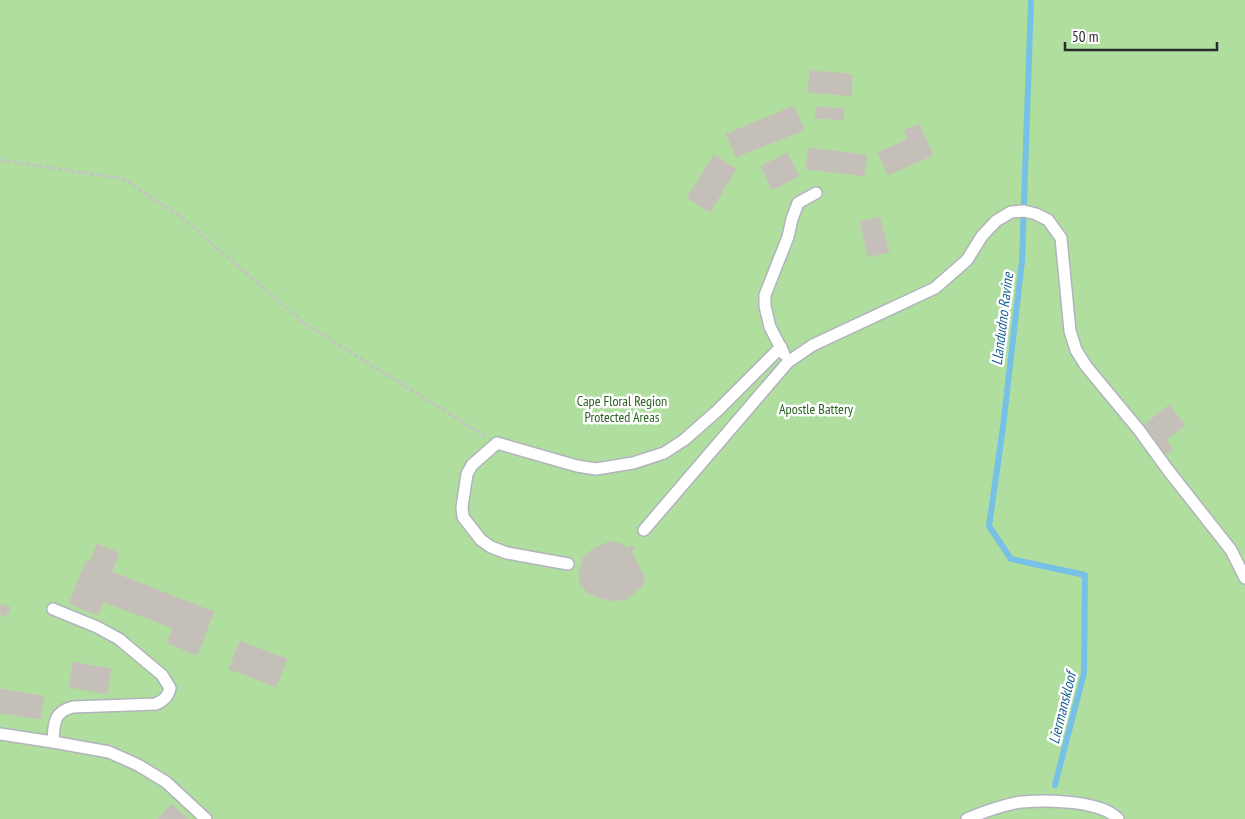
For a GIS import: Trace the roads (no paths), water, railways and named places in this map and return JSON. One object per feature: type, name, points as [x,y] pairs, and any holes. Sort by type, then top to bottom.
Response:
[{"type":"lane","points":[[788,362],[770,327],[764,306],[765,295],[788,237],[798,203],[816,193]]},
{"type":"lane","points":[[644,530],[788,362],[813,345],[935,288],[967,260],[982,236],[996,221],[1011,212],[1024,211],[1048,220],[1061,238],[1070,331],[1076,350],[1086,366],[1139,430],[1231,550],[1245,578]]},
{"type":"lane","points":[[568,564],[507,553],[491,547],[480,540],[463,517],[462,507],[467,474],[472,466],[497,443],[577,466],[596,469],[634,463],[664,453],[684,440],[717,411],[781,347]]},
{"type":"lane","points":[[53,609],[97,627],[119,640],[162,675],[170,688],[169,694],[164,700],[156,704],[72,707],[64,709],[54,723],[53,742]]},
{"type":"lane","points":[[0,734],[109,752],[166,782],[206,819]]},
{"type":"lane","points":[[967,819],[1021,802],[1052,802],[1094,805],[1113,813],[1118,819]]},
{"type":"waterway","name":"Llandudno Ravine","points":[[1031,0],[1022,261],[1003,427],[989,526],[1011,559],[1085,575],[1084,673],[1055,785]]},
{"type":"park label","name":"Apostle Battery","points":[[816,409]]},
{"type":"park label","name":"Cape Floral Region Protected Areas","points":[[622,410]]},
{"type":"water label","name":"Liermanskloof","points":[[1062,708]]}]
